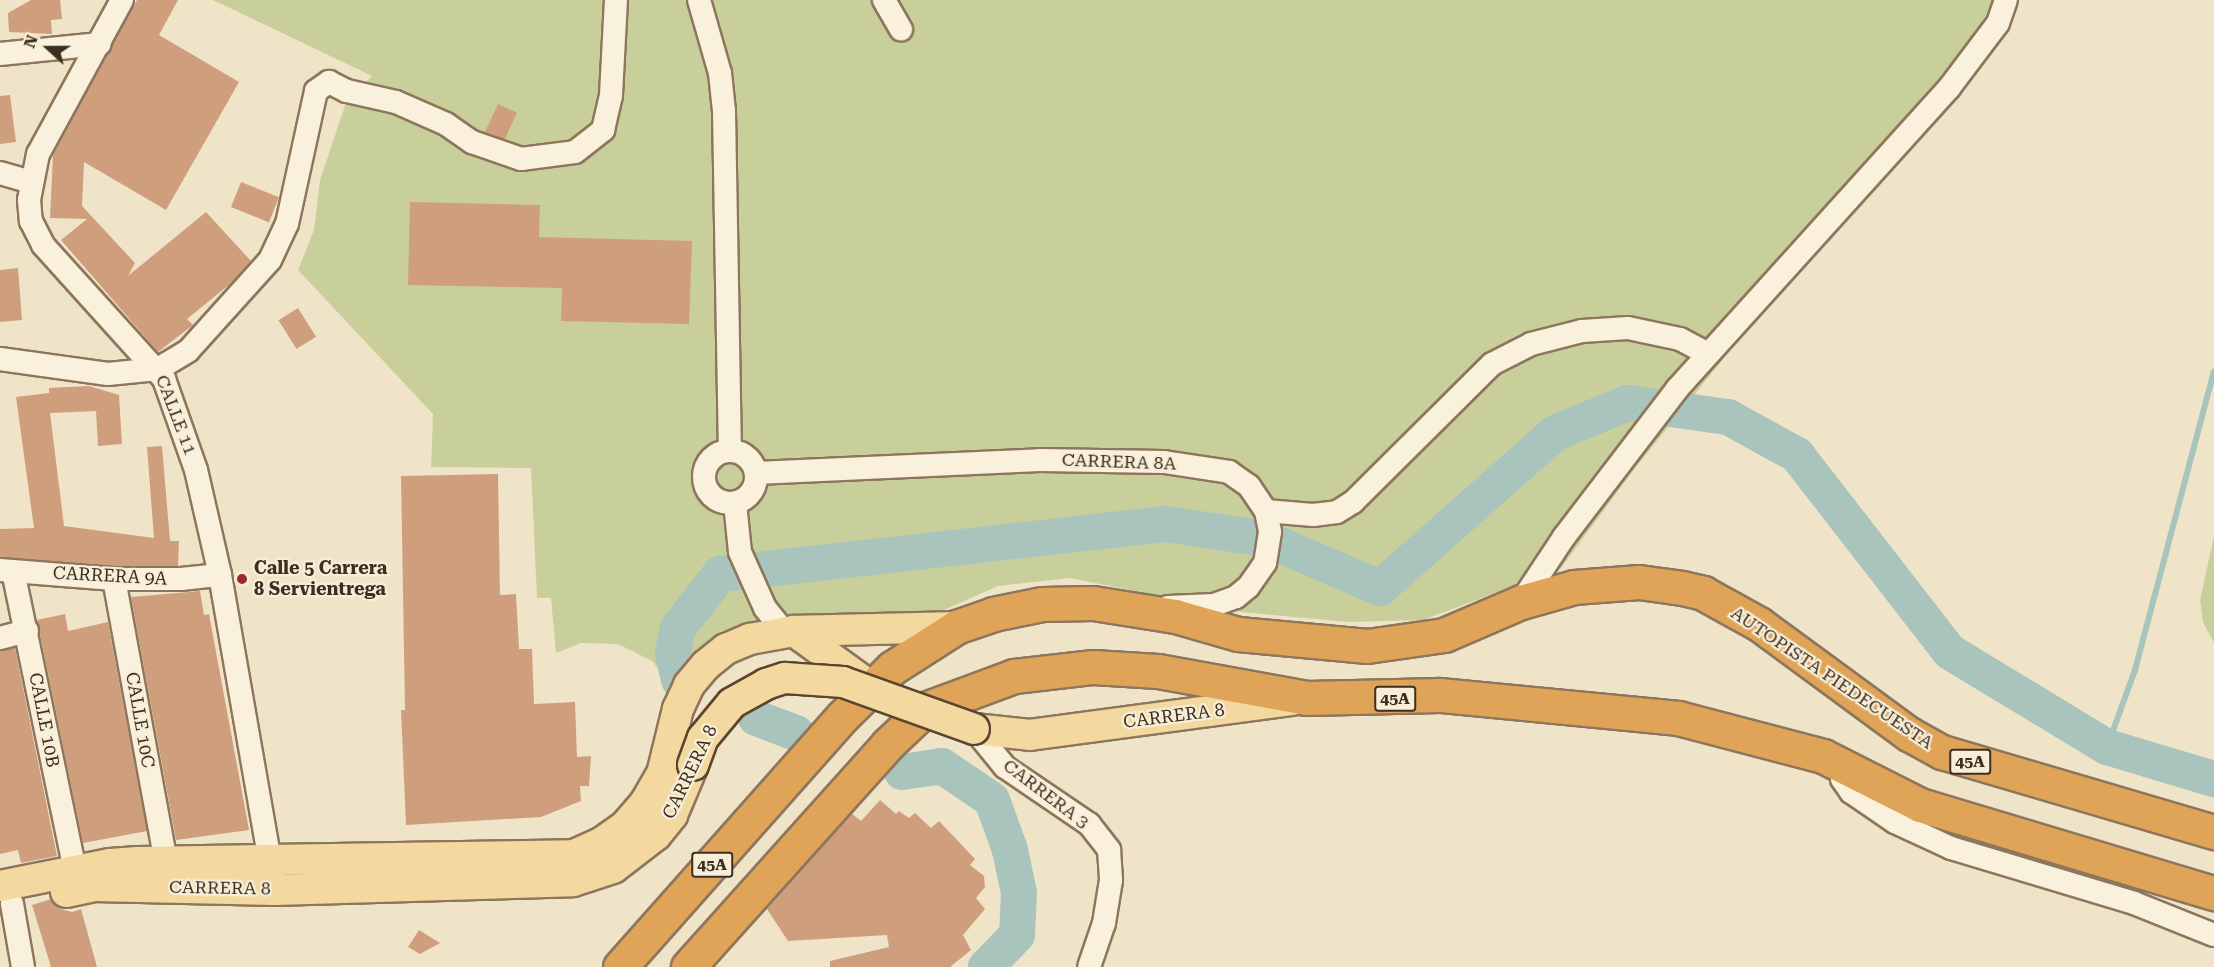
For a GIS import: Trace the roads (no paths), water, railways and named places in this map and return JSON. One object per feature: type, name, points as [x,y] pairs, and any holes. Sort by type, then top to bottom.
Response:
[{"type":"highway","name":"AUTOPISTA PIEDECUESTA","points":[[620,967],[843,716],[906,657],[956,627],[993,614],[1042,604],[1093,603],[1136,609],[1238,634],[1367,646],[1438,637],[1521,602],[1574,587],[1617,582],[1660,584],[1703,593],[1759,624],[1909,734],[1942,752],[2214,832]]},
{"type":"highway","name":"45A","points":[[688,967],[886,745],[925,709],[949,698],[1014,676],[1050,670],[1094,667],[1158,670],[1306,698],[1440,695],[1660,716],[1753,735],[1841,762],[1920,805],[2214,893]]},
{"type":"main road","name":"CARRERA 8","points":[[4,899],[75,870],[110,864],[270,858],[574,855],[601,843],[625,826],[645,803],[662,774],[672,734],[689,685],[705,665],[726,649],[750,639],[785,633],[956,627]]},
{"type":"main road","points":[[785,633],[872,687]]},
{"type":"main road","name":"CARRERA 8","points":[[4,899],[94,886],[275,890],[573,881],[613,868],[638,852],[672,815],[703,738],[732,703],[766,684],[785,678],[804,676],[843,682],[974,729],[1030,735],[1306,698]]},
{"type":"main road","points":[[638,852],[662,774]]},
{"type":"street","name":"CALLE 11","points":[[122,0],[100,44],[56,117],[38,154],[31,182],[31,220],[43,245],[158,369],[196,470],[220,575],[275,890]]},
{"type":"street","points":[[0,359],[108,374],[158,369],[188,351],[270,260],[287,224],[316,91],[329,82],[347,91],[396,102],[446,124],[472,142],[521,159],[575,152],[603,130],[611,95],[616,0]]},
{"type":"street","points":[[699,0],[720,73],[724,111],[730,451]]},
{"type":"street","points":[[884,0],[901,30]]},
{"type":"street","points":[[1521,602],[1628,451],[1677,388],[1949,88],[1998,23],[2006,0]]},
{"type":"street","points":[[0,54],[100,44]]},
{"type":"street","points":[[0,173],[31,182]]},
{"type":"street","points":[[1136,609],[1214,605],[1248,587],[1265,562],[1268,521],[1336,512],[1353,502],[1492,364],[1531,344],[1582,331],[1628,328],[1680,339],[1708,354]]},
{"type":"street","points":[[730,451],[747,457],[756,473],[753,488],[735,503],[711,495],[704,480],[714,457],[730,451]]},
{"type":"street","name":"CARRERA 8A","points":[[756,473],[1029,460],[1164,462],[1229,472],[1249,486],[1268,521]]},
{"type":"street","points":[[735,503],[740,552],[755,589],[785,633]]},
{"type":"street","name":"CARRERA 9A","points":[[7,570],[114,579],[181,579],[220,575]]},
{"type":"street","name":"CALLE 10B","points":[[7,570],[27,631],[75,870]]},
{"type":"street","name":"CALLE 10C","points":[[114,579],[166,862]]},
{"type":"street","points":[[0,638],[27,631]]},
{"type":"street","name":"CARRERA 3","points":[[974,729],[1005,767],[1089,824],[1109,850],[1111,880],[1104,923],[1089,967]]},
{"type":"street","points":[[1841,762],[1842,779],[1851,792],[1895,822],[1951,848],[2134,903],[2214,935]]},
{"type":"street","points":[[4,899],[23,967]]},
{"type":"waterway","points":[[2107,747],[2135,670],[2214,371]]},
{"type":"waterway","points":[[679,680],[673,653],[678,628],[720,574],[1165,524],[1266,539],[1380,588],[1555,433],[1628,403],[1728,417],[1797,455],[1950,652],[2107,747],[2214,779]]},
{"type":"waterway","points":[[756,718],[796,733]]},
{"type":"waterway","points":[[902,772],[942,766],[992,800],[1010,850],[1019,893],[1017,935],[986,967]]},
{"type":"place","name":"Calle 5 Carrera 8 Servientrega","points":[[242,579]]}]
